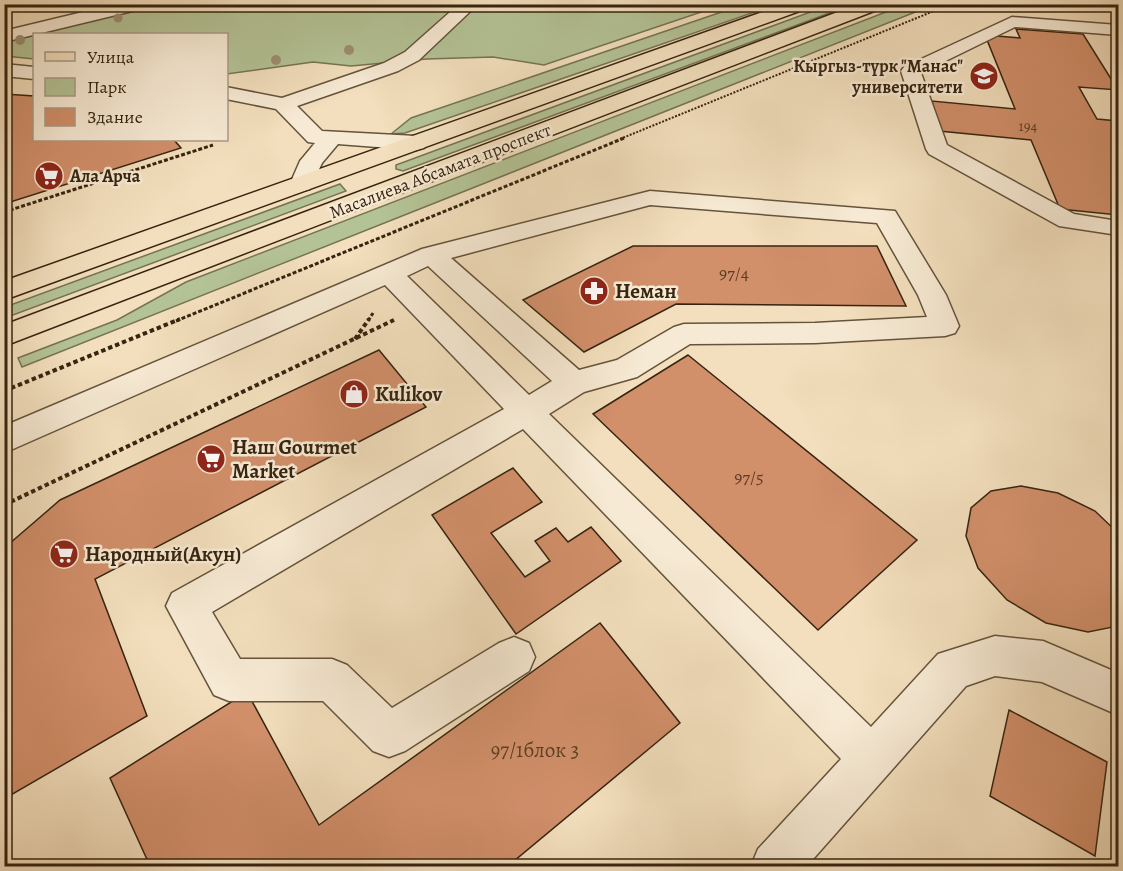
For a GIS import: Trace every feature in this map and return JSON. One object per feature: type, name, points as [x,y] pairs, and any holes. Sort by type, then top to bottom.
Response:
[{"type":"main road","name":"Масалиева Абсамата проспект","points":[[4,291],[802,4]]},
{"type":"main road","name":"Масалиева Абсамата проспект","points":[[4,336],[876,4]]},
{"type":"main road","points":[[359,164],[387,191]]},
{"type":"street","points":[[4,36],[139,4]]},
{"type":"street","points":[[228,93],[282,104],[391,67],[412,56],[470,4]]},
{"type":"street","points":[[1119,30],[1012,22],[911,71],[937,149],[1068,221],[1119,228]]},
{"type":"street","points":[[4,70],[33,73]]},
{"type":"street","points":[[282,104],[316,137],[416,143]]},
{"type":"street","points":[[302,184],[311,161],[331,139]]},
{"type":"street","points":[[4,440],[431,255],[650,198],[886,216],[932,295],[945,326],[815,333],[684,334],[626,369],[574,383],[186,606],[229,680],[332,680],[389,735],[514,657]]},
{"type":"street","points":[[431,255],[574,383]]},
{"type":"street","points":[[388,273],[872,759]]},
{"type":"street","points":[[775,867],[953,669],[995,656],[1043,662],[1119,694]]},
{"type":"path","points":[[4,391],[951,4]]},
{"type":"path","points":[[4,212],[213,145]]},
{"type":"path","points":[[4,505],[422,307]]},
{"type":"green space","points":[[160,4],[722,5],[544,65],[493,57],[427,59],[351,66],[313,62],[228,74],[228,33],[39,33]]},
{"type":"green space","points":[[832,4],[851,5],[403,171],[396,169],[396,165]]},
{"type":"green space","points":[[742,5],[775,5],[405,133],[391,134],[411,118]]},
{"type":"green space","points":[[904,5],[933,5],[22,367],[18,358],[117,320],[186,282]]},
{"type":"green space","points":[[33,35],[33,59],[5,56],[4,42]]},
{"type":"green space","points":[[340,184],[346,191],[5,318],[5,307]]},
{"type":"building","points":[[1016,29],[1083,34],[1118,90],[1079,87],[1097,119],[1118,121],[1118,215],[1060,209],[1031,140],[939,131],[932,101],[1015,109],[985,35],[1020,38]]},
{"type":"building","name":"Ала Арча","points":[[4,94],[33,96],[33,141],[175,141],[181,148],[4,204]]},
{"type":"building","points":[[633,246],[877,246],[906,306],[676,304],[584,352],[523,300]]},
{"type":"building","points":[[379,350],[426,407],[95,579],[147,716],[4,799],[4,551],[9,544],[60,500]]},
{"type":"building","points":[[688,355],[917,540],[818,630],[593,414]]},
{"type":"building","points":[[513,468],[542,502],[491,533],[525,577],[550,561],[535,541],[556,528],[568,542],[591,527],[621,561],[516,634],[432,515]]},
{"type":"building","points":[[1021,486],[1058,493],[1095,511],[1118,533],[1118,626],[1088,632],[1046,623],[1007,600],[978,568],[966,536],[971,508],[991,491]]},
{"type":"building","points":[[600,623],[680,723],[508,866],[150,866],[110,778],[247,692],[319,825]]},
{"type":"building","points":[[1009,710],[1107,762],[1095,856],[990,796]]},
{"type":"place","name":"Кыргыз-түрк \"Манас\" университети","points":[[984,76]]},
{"type":"place","name":"Ала Арча","points":[[49,176]]},
{"type":"place","name":"Неман","points":[[594,291]]},
{"type":"place","name":"Kulikov","points":[[354,394]]},
{"type":"place","name":"Наш Gourmet Market","points":[[211,459]]},
{"type":"place","name":"Народный(Акун)","points":[[64,554]]}]
